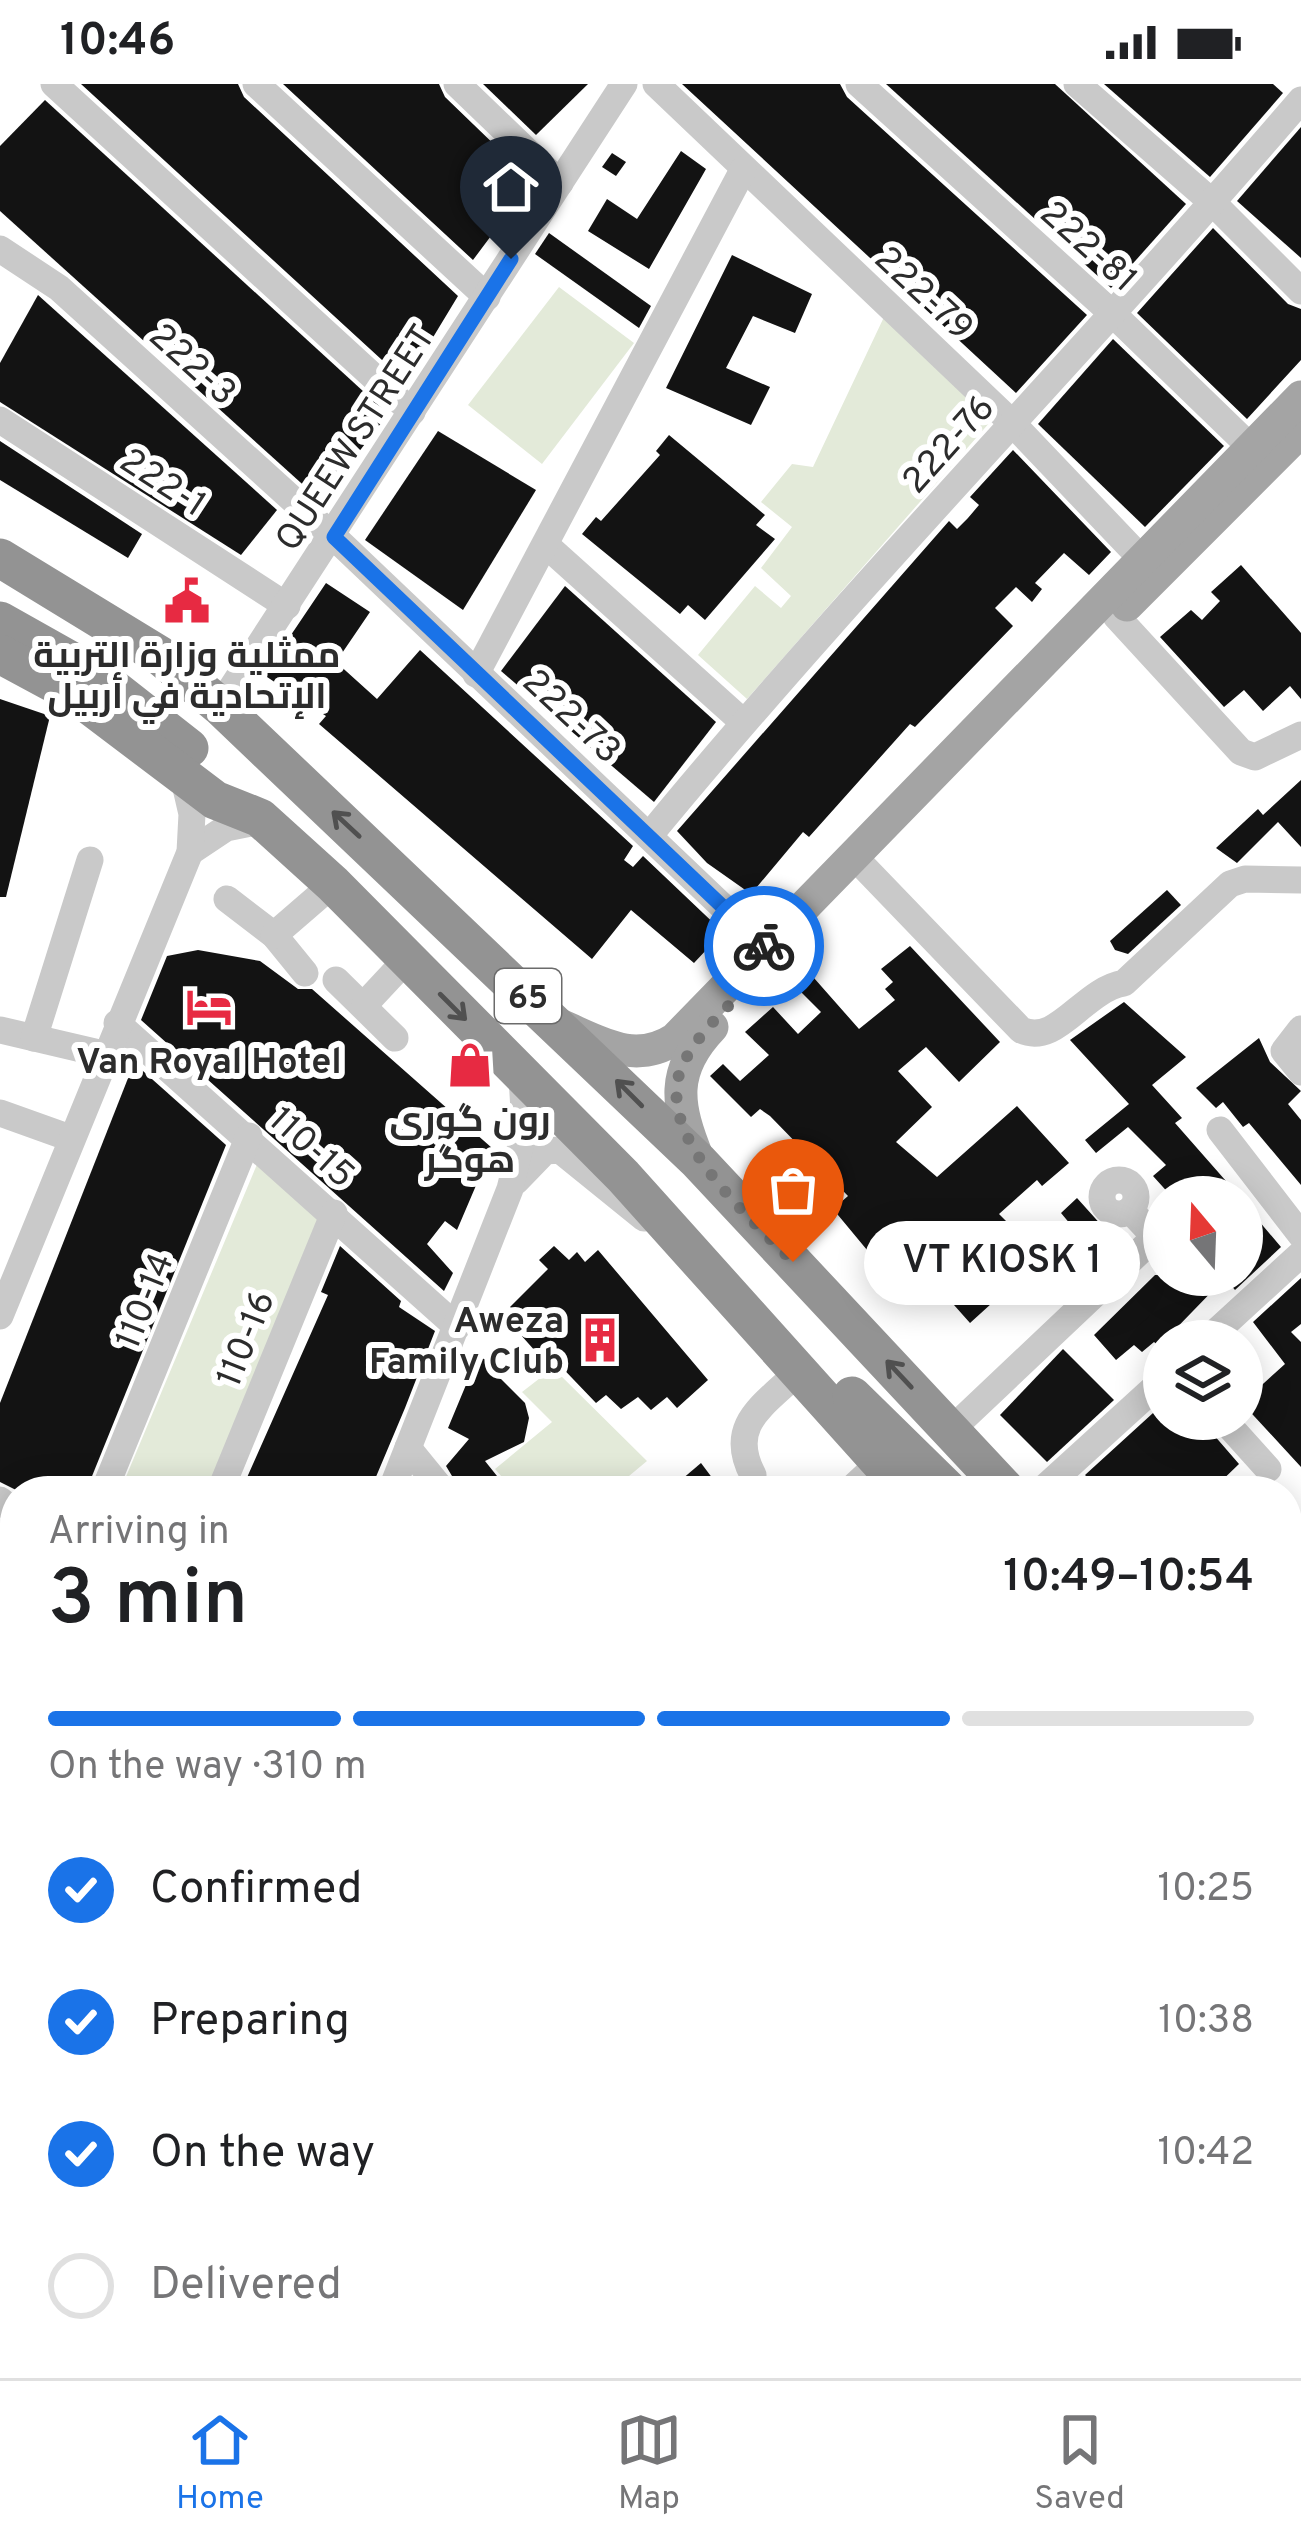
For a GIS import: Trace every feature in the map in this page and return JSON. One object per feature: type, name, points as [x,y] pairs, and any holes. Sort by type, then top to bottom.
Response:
[{"type":"highway","name":"65","points":[[0,558],[159,655],[212,699],[698,1161],[993,1476]]},
{"type":"highway","name":"65","points":[[0,592],[212,699]]},
{"type":"highway","name":"65","points":[[0,621],[96,675],[225,778],[676,1235],[891,1476]]},
{"type":"highway","name":"65","points":[[0,654],[76,695],[215,800],[261,819]]},
{"type":"highway","points":[[676,1235],[726,1261],[934,1476]]},
{"type":"main road","points":[[698,1161],[677,1096],[681,1068],[695,1044],[770,952],[1259,456],[1301,397]]},
{"type":"main road","points":[[1259,456],[1301,431]]},
{"type":"main road","points":[[560,1025],[616,1049],[657,1050],[675,1040],[864,867],[1116,616],[1149,566]]},
{"type":"street","points":[[54,84],[412,412]]},
{"type":"street","points":[[256,84],[487,297]]},
{"type":"street","points":[[457,84],[560,183]]},
{"type":"street","name":"QUEEW STREET","points":[[212,699],[334,537],[624,84]]},
{"type":"street","name":"222-79","points":[[656,84],[1013,424],[1149,566]]},
{"type":"street","name":"222-81","points":[[859,84],[1114,315],[1259,456]]},
{"type":"street","points":[[1077,84],[1213,203],[1301,291]]},
{"type":"street","name":"222-76","points":[[649,836],[742,722],[1114,315],[1301,100]]},
{"type":"street","points":[[476,674],[743,170]]},
{"type":"street","name":"222-3","points":[[0,249],[59,288],[334,537]]},
{"type":"street","name":"222-1","points":[[0,420],[286,606]]},
{"type":"street","name":"222-73","points":[[334,537],[770,952]]},
{"type":"street","points":[[547,546],[742,722]]},
{"type":"street","points":[[1116,616],[1241,752],[1255,757],[1301,736]]},
{"type":"street","points":[[0,1316],[190,852],[192,814],[183,775]]},
{"type":"street","points":[[190,852],[226,828],[261,819]]},
{"type":"street","points":[[34,1038],[90,860]]},
{"type":"street","points":[[864,867],[1021,1030],[1034,1036],[1047,1034],[1105,985],[1124,983],[1230,884],[1301,880]]},
{"type":"street","points":[[274,935],[333,884]]},
{"type":"street","points":[[227,899],[274,935],[305,973]]},
{"type":"street","points":[[365,1004],[406,959]]},
{"type":"street","points":[[336,980],[395,1038]]},
{"type":"street","name":"110-15","points":[[117,1023],[249,1136],[457,1327]]},
{"type":"street","points":[[0,1030],[104,1054]]},
{"type":"street","points":[[397,1476],[510,1189],[525,1129],[522,1076]]},
{"type":"street","points":[[0,1113],[70,1138]]},
{"type":"street","points":[[1220,1130],[1301,1235]]},
{"type":"street","name":"110-14","points":[[110,1476],[249,1136]]},
{"type":"street","points":[[510,1189],[536,1158],[560,1150],[635,1213],[676,1235]]},
{"type":"street","points":[[950,1430],[1155,1237],[1130,1210]]},
{"type":"street","name":"110-16","points":[[226,1476],[334,1213]]},
{"type":"street","points":[[1228,1320],[1301,1254]]},
{"type":"street","points":[[753,1475],[741,1448],[743,1428],[799,1371]]},
{"type":"street","points":[[1057,1476],[1143,1398]]},
{"type":"street","points":[[1242,1440],[1268,1469]]},
{"type":"street","points":[[408,1448],[430,1476]]},
{"type":"green space","points":[[559,287],[634,343],[542,464],[468,405]]},
{"type":"green space","points":[[884,317],[998,413],[747,699],[698,655],[755,586],[781,608],[791,596],[761,568],[792,527],[761,502],[792,464],[813,467]]},
{"type":"green space","points":[[258,1162],[323,1216],[216,1476],[126,1476]]},
{"type":"green space","points":[[553,1368],[647,1461],[629,1476],[501,1476],[495,1469],[552,1422],[522,1392]]},
{"type":"building","points":[[81,84],[238,84],[244,97],[458,296],[406,382]]},
{"type":"building","points":[[283,84],[439,84],[445,97],[532,181],[473,260]]},
{"type":"building","points":[[483,84],[588,84],[536,135]]},
{"type":"building","points":[[682,84],[840,84],[847,97],[1087,315],[1016,393]]},
{"type":"building","points":[[886,84],[1055,84],[1186,204],[1111,288]]},
{"type":"building","points":[[1104,84],[1273,84],[1283,93],[1210,177]]},
{"type":"building","points":[[45,100],[388,414],[321,501],[0,211],[0,146]]},
{"type":"building","points":[[1301,127],[1301,258],[1237,201]]},
{"type":"building","points":[[681,151],[706,169],[649,269],[588,231],[607,199],[637,219]]},
{"type":"building","points":[[612,153],[626,162],[616,176],[602,167]]},
{"type":"building","points":[[1213,228],[1288,304],[1301,309],[1301,360],[1247,419],[1137,313]]},
{"type":"building","points":[[549,233],[651,306],[639,328],[535,254]]},
{"type":"building","points":[[732,255],[812,294],[795,333],[753,316],[726,368],[770,387],[751,425],[666,388]]},
{"type":"building","points":[[38,295],[277,510],[241,555],[0,402],[0,363]]},
{"type":"building","points":[[1113,339],[1224,446],[1145,527],[1038,424]]},
{"type":"building","points":[[438,431],[536,490],[463,610],[365,540]]},
{"type":"building","points":[[669,435],[765,515],[756,525],[775,539],[705,620],[688,605],[680,614],[582,534],[596,517],[601,521],[660,455],[656,451]]},
{"type":"building","points":[[0,441],[142,534],[128,558],[0,480]]},
{"type":"building","points":[[1013,450],[1111,552],[1089,575],[1064,553],[1035,583],[1042,589],[1032,602],[1016,587],[995,608],[1013,626],[915,727],[910,724],[809,837],[803,832],[751,894],[707,863],[677,831],[949,521],[957,529],[968,518],[979,505],[970,497]]},
{"type":"building","points":[[1241,565],[1301,633],[1301,699],[1290,686],[1263,711],[1244,690],[1224,707],[1160,637],[1191,610],[1202,620],[1220,601],[1211,592]]},
{"type":"building","points":[[326,583],[370,612],[336,662],[377,699],[420,650],[633,846],[624,860],[633,867],[643,856],[723,932],[694,963],[631,910],[592,959],[319,724],[326,716],[264,675]]},
{"type":"building","points":[[565,586],[716,722],[654,802],[501,671]]},
{"type":"building","points":[[0,699],[50,716],[6,897],[0,897]]},
{"type":"building","points":[[1301,780],[1301,847],[1278,822],[1237,863],[1216,848],[1258,809],[1263,815]]},
{"type":"building","points":[[1167,890],[1181,905],[1128,954],[1115,950],[1110,941]]},
{"type":"building","points":[[910,946],[1000,1042],[959,1082],[926,1047],[898,1071],[932,1107],[896,1142],[937,1177],[1017,1106],[1069,1163],[1042,1186],[1037,1180],[999,1214],[1039,1254],[1071,1225],[1061,1213],[1077,1198],[1112,1237],[1037,1305],[1024,1291],[1010,1304],[1002,1294],[970,1323],[930,1278],[925,1282],[911,1267],[920,1260],[895,1232],[872,1256],[833,1209],[848,1196],[770,1116],[760,1109],[751,1117],[710,1076],[723,1064],[740,1081],[769,1055],[745,1032],[773,1007],[798,1034],[821,1012],[796,987],[814,978],[859,1029],[895,1000],[885,989],[893,982],[881,969]]},
{"type":"building","points":[[198,950],[260,961],[298,989],[312,989],[492,1148],[457,1230],[445,1221],[427,1244],[453,1273],[444,1291],[141,1020],[167,956]]},
{"type":"building","points":[[1124,1002],[1186,1057],[1152,1085],[1182,1118],[1175,1123],[1222,1176],[1153,1176],[1166,1165],[1128,1127],[1096,1153],[1085,1140],[1129,1104],[1070,1040]]},
{"type":"building","points":[[1259,1038],[1270,1062],[1301,1091],[1288,1104],[1301,1120],[1301,1185],[1249,1123],[1243,1127],[1223,1102],[1216,1108],[1196,1088]]},
{"type":"building","points":[[134,1063],[226,1145],[92,1476],[0,1476],[0,1403]]},
{"type":"building","points":[[1263,1226],[1281,1247],[1263,1264]]},
{"type":"building","points":[[340,1246],[401,1301],[399,1307],[435,1331],[405,1408],[376,1476],[248,1476],[328,1295],[321,1292]]},
{"type":"building","name":"Aweza Family Club","points":[[554,1246],[569,1260],[577,1252],[585,1262],[598,1250],[708,1380],[677,1408],[667,1397],[651,1410],[638,1397],[621,1409],[606,1395],[596,1403],[550,1355],[544,1361],[512,1325],[521,1317],[510,1307],[548,1269],[539,1260]]},
{"type":"building","points":[[1301,1278],[1301,1324],[1291,1332],[1301,1342],[1301,1467],[1263,1426],[1263,1384],[1285,1364],[1263,1335],[1263,1320],[1255,1320]]},
{"type":"building","points":[[1143,1287],[1143,1296],[1208,1296],[1184,1320],[1143,1320],[1142,1352],[1134,1345],[1116,1360],[1094,1335]]},
{"type":"building","points":[[1063,1349],[1114,1400],[1047,1462],[1000,1415]]},
{"type":"building","points":[[478,1356],[492,1363],[490,1368],[525,1403],[529,1418],[524,1442],[485,1461],[497,1476],[452,1476],[446,1466],[469,1439],[448,1428]]},
{"type":"building","points":[[1143,1422],[1143,1440],[1218,1440],[1239,1464],[1227,1476],[1086,1476]]},
{"type":"building","points":[[701,1463],[711,1476],[686,1476]]},
{"type":"way so far","points":[[764,946],[777,958],[695,1044],[681,1068],[677,1096],[698,1161],[793,1262]]},
{"type":"place","name":"ممثلية وزارة التربية الإتحادية في أربيل","points":[[187,601]]},
{"type":"place","name":"Van Royal Hotel","points":[[209,1007]]},
{"type":"place","name":"رون گوری هوگر","points":[[470,1065]]},
{"type":"place","name":"VT KIOSK 1","points":[[793,1262]]},
{"type":"place","name":"Aweza Family Club","points":[[600,1340]]},
{"type":"route","points":[[511,259],[334,537],[764,946]]}]
